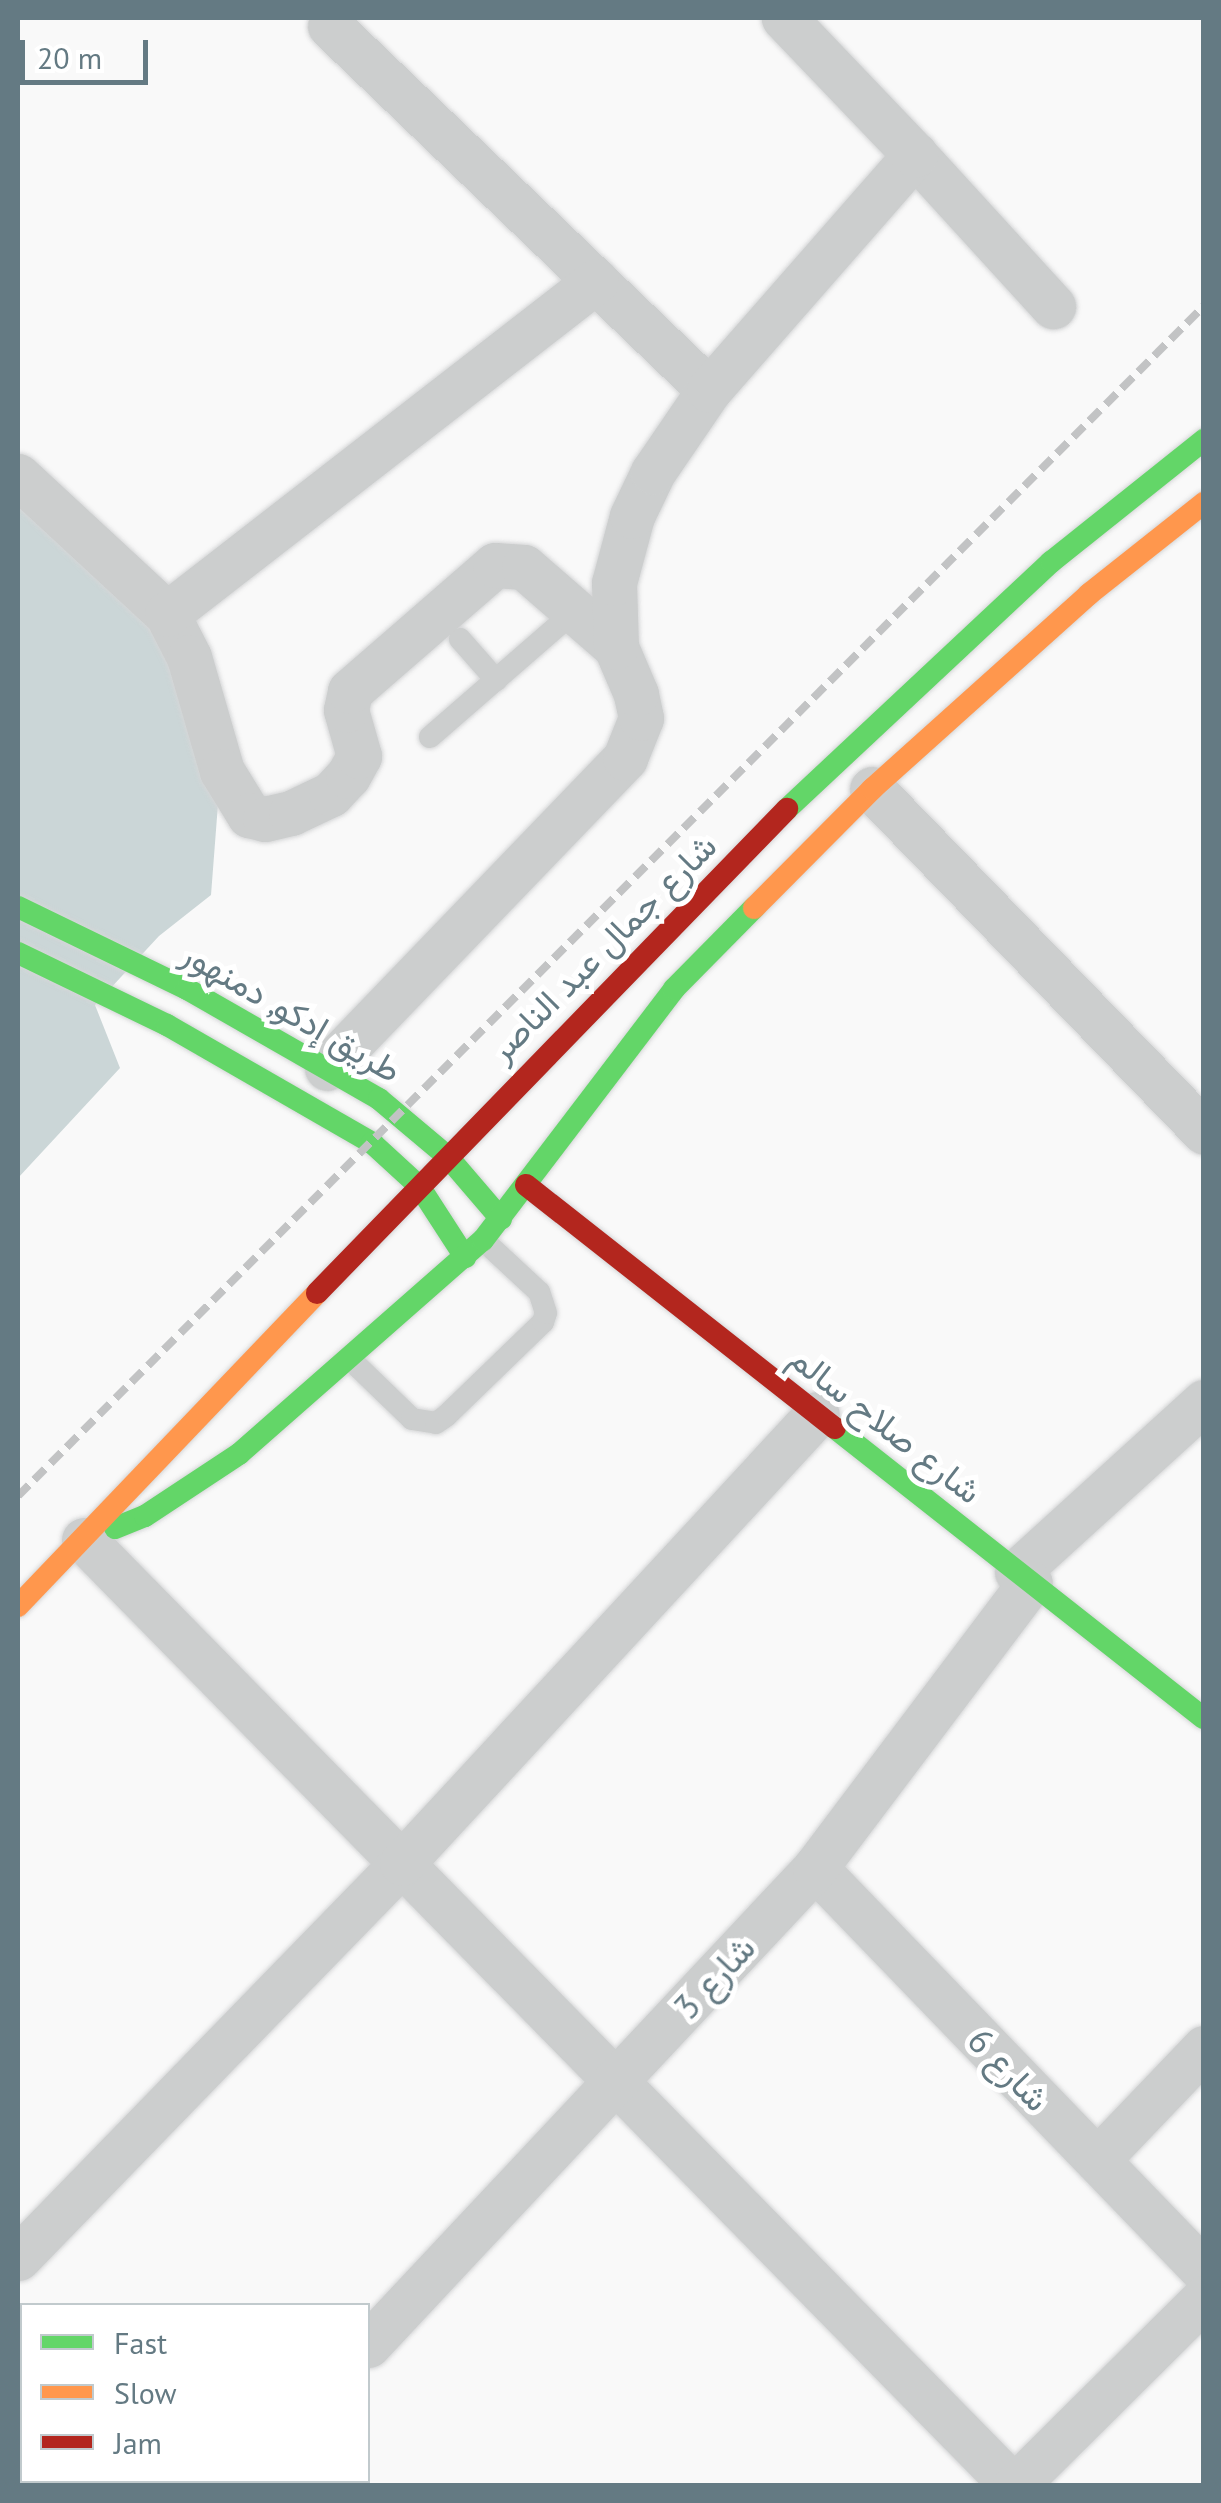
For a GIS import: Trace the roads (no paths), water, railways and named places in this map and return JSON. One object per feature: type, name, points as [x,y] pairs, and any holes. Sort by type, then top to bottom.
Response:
[{"type":"main road","name":"شارع جمال عبد الناصر","points":[[18,1606],[447,1156],[839,756],[1052,562],[1204,440]]},
{"type":"main road","name":"شارع جمال عبد الناصر","points":[[84,1540],[145,1516],[196,1485],[352,1360],[465,1257],[501,1219],[674,989],[872,789],[1089,594],[1203,504]]},
{"type":"main road","name":"طريق إدكو, دمنهور","points":[[18,907],[187,989],[401,1113],[447,1156],[501,1219]]},
{"type":"main road","name":"طريق إدكو, دمنهور","points":[[18,953],[168,1025],[372,1143],[420,1186],[465,1257]]},
{"type":"main road","name":"شارع صلاح سالم","points":[[526,1185],[1204,1718]]},
{"type":"street","points":[[788,19],[1052,306]]},
{"type":"street","points":[[330,26],[709,390]]},
{"type":"street","points":[[328,1068],[625,758],[641,718],[616,647],[614,582],[632,516],[653,472],[709,390],[915,156]]},
{"type":"street","points":[[168,614],[596,282]]},
{"type":"street","points":[[18,476],[168,614],[189,657],[222,771],[240,806],[265,819],[312,804],[331,794],[348,776],[359,756],[346,710],[350,691],[495,565],[524,567],[616,647]]},
{"type":"street","points":[[872,789],[1204,1131]]},
{"type":"street","name":"شارع 3","points":[[370,2343],[815,1868],[1024,1577],[1204,1402]]},
{"type":"street","points":[[18,2258],[402,1863],[816,1414]]},
{"type":"street","points":[[84,1540],[1014,2486],[1204,2298]]},
{"type":"street","name":"شارع 6","points":[[815,1868],[1204,2271]]},
{"type":"street","points":[[1097,2160],[1204,2048]]},
{"type":"lane","points":[[430,737],[575,610]]},
{"type":"lane","points":[[460,639],[496,680]]},
{"type":"lane","points":[[352,1360],[412,1418],[436,1422],[446,1416],[542,1322],[546,1313],[539,1292],[483,1240]]},
{"type":"railway","points":[[18,1496],[1204,306]]}]
